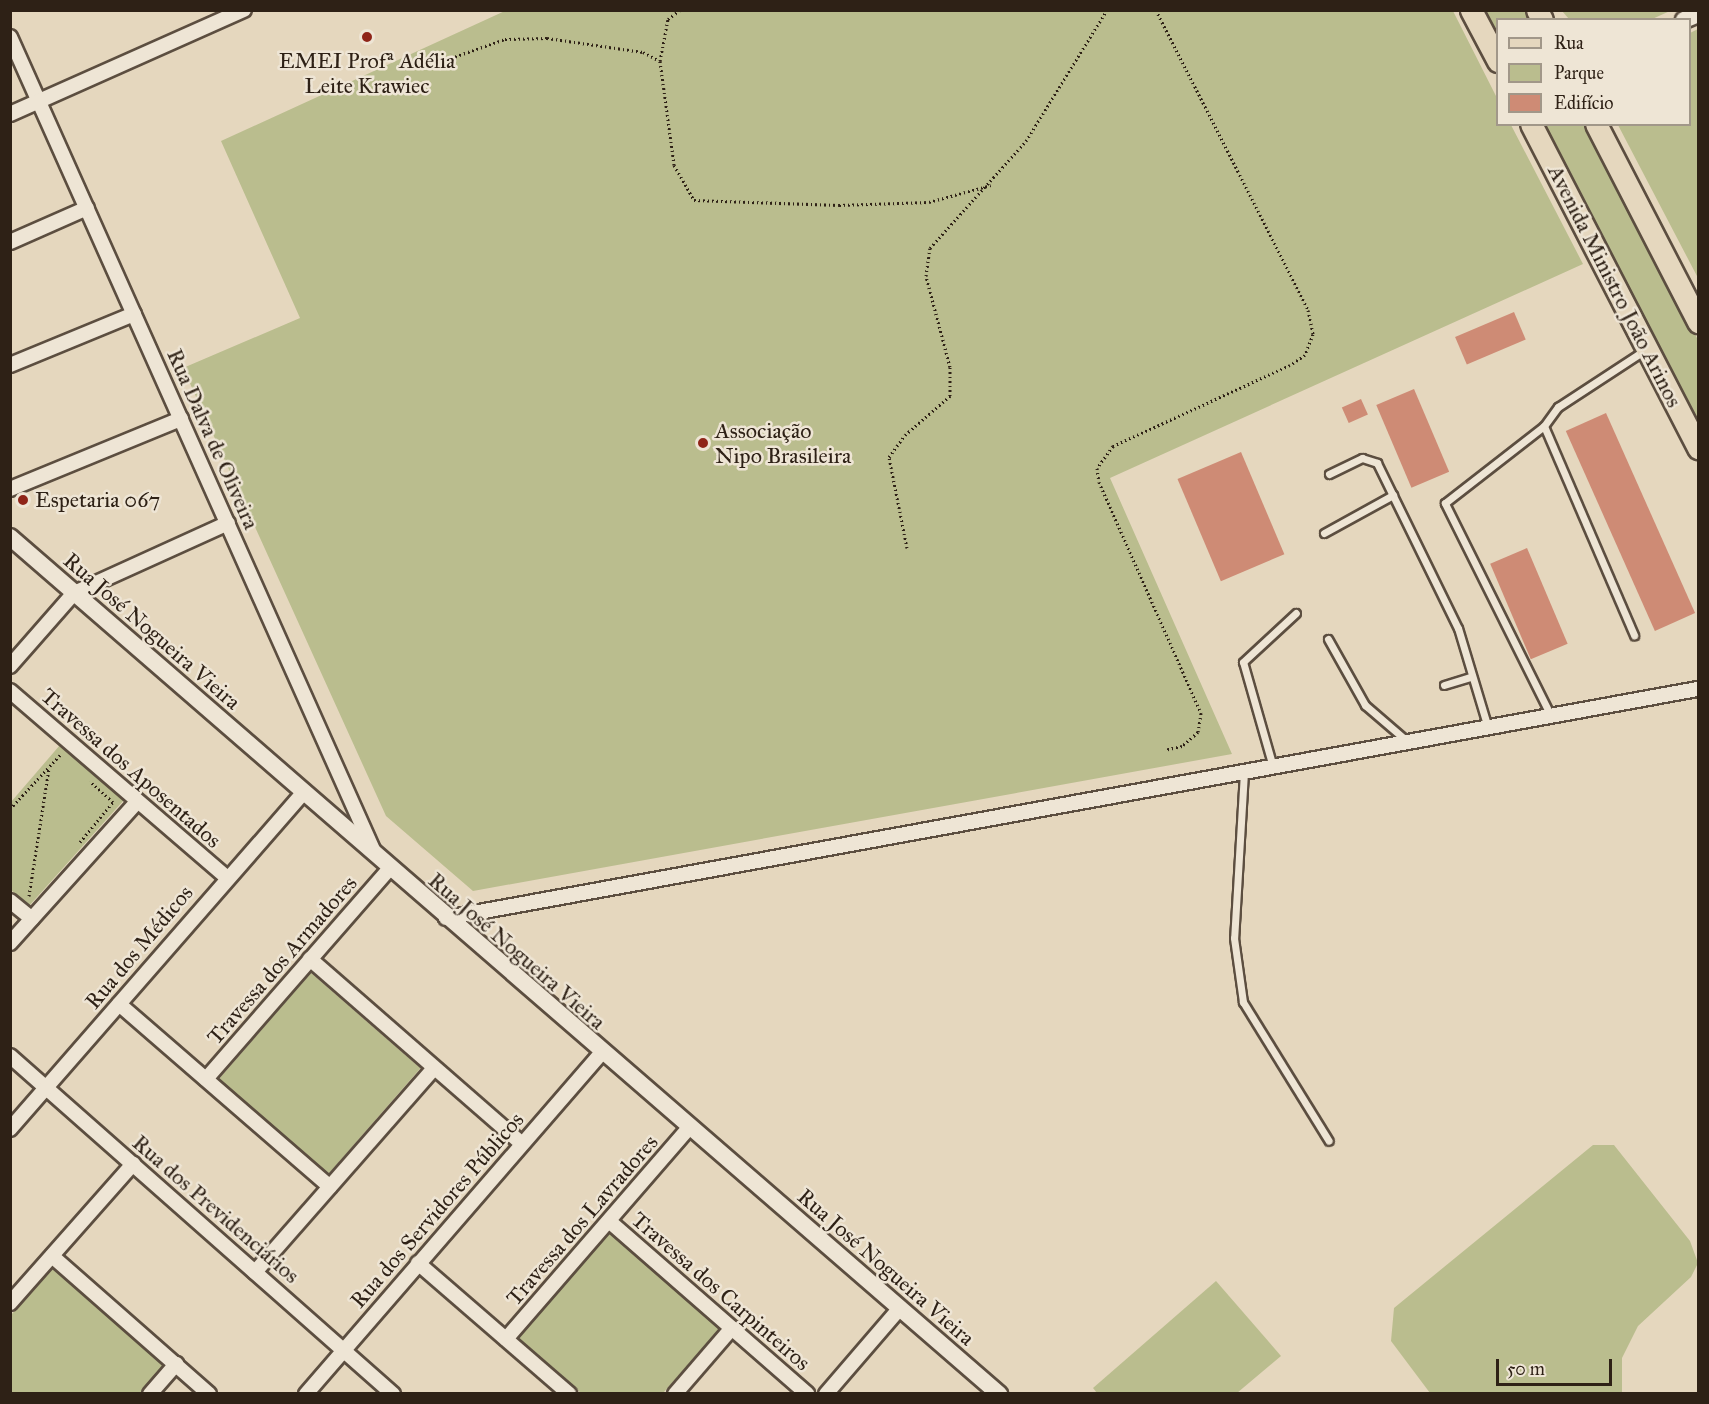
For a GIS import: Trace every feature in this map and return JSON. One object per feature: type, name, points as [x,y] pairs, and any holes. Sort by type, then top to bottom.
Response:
[{"type":"main road","points":[[1477,12],[1496,59]]},
{"type":"main road","name":"Avenida Ministro João Arinos","points":[[1532,126],[1698,448]]},
{"type":"main road","points":[[1597,126],[1698,322]]},
{"type":"street","points":[[10,114],[40,103],[244,10]]},
{"type":"street","name":"Rua Dalva de Oliveira","points":[[10,37],[383,863]]},
{"type":"street","points":[[10,242],[87,208]]},
{"type":"street","points":[[10,365],[134,314]]},
{"type":"street","points":[[10,489],[181,419]]},
{"type":"street","points":[[10,666],[74,593],[228,523]]},
{"type":"street","name":"Rua José Nogueira Vieira","points":[[10,537],[601,1053],[999,1394]]},
{"type":"street","points":[[446,918],[1698,689]]},
{"type":"street","name":"Travessa dos Aposentados","points":[[10,691],[225,876]]},
{"type":"street","name":"Rua dos Médicos","points":[[10,1129],[119,1004],[225,876],[303,793]]},
{"type":"street","points":[[10,943],[137,802]]},
{"type":"street","name":"Travessa dos Armadores","points":[[206,1079],[310,960],[383,863]]},
{"type":"street","points":[[16,897],[32,919]]},
{"type":"street","points":[[310,960],[522,1144]]},
{"type":"street","points":[[119,1004],[330,1187]]},
{"type":"street","name":"Rua dos Servidores Públicos","points":[[306,1394],[601,1053]]},
{"type":"street","name":"Rua dos Previdenciários","points":[[10,1056],[393,1394]]},
{"type":"street","points":[[255,1272],[434,1068]]},
{"type":"street","name":"Travessa dos Lavradores","points":[[506,1339],[689,1128]]},
{"type":"street","points":[[10,1303],[133,1164]]},
{"type":"street","name":"Travessa dos Carpinteiros","points":[[609,1221],[807,1394]]},
{"type":"street","points":[[52,1256],[209,1394]]},
{"type":"street","points":[[418,1263],[569,1394]]},
{"type":"street","points":[[825,1394],[899,1309]]},
{"type":"street","points":[[675,1394],[732,1328]]},
{"type":"street","points":[[150,1394],[176,1364]]},
{"type":"lane","points":[[1551,716],[1444,503],[1544,426],[1558,407],[1647,349]]},
{"type":"lane","points":[[1544,426],[1634,635]]},
{"type":"lane","points":[[1329,474],[1369,459],[1377,463],[1458,628],[1470,676],[1488,728]]},
{"type":"lane","points":[[1324,533],[1393,495]]},
{"type":"lane","points":[[1273,767],[1243,662],[1296,613]]},
{"type":"lane","points":[[1328,639],[1365,705],[1409,742]]},
{"type":"lane","points":[[1444,685],[1470,676]]},
{"type":"lane","points":[[1244,772],[1234,938],[1243,1002],[1329,1141]]},
{"type":"path","points":[[680,10],[668,19],[660,62],[674,165],[694,200],[929,202],[991,185]]},
{"type":"path","points":[[907,548],[889,457],[905,435],[950,396],[950,367],[926,276],[930,248],[991,185],[1026,141],[1107,10]]},
{"type":"path","points":[[1156,10],[1294,280],[1313,334],[1305,355],[1290,365],[1113,446],[1097,468],[1201,713],[1198,732],[1182,746],[1165,750]]},
{"type":"path","points":[[451,57],[505,39],[547,38],[643,52],[660,62]]},
{"type":"path","points":[[10,809],[59,753],[67,760]]},
{"type":"path","points":[[29,896],[49,765]]},
{"type":"path","points":[[75,847],[113,802],[82,774]]},
{"type":"path","points":[[16,897],[37,893]]},
{"type":"green space","name":"Associação Nipo Brasileira","points":[[507,10],[1453,11],[1496,96],[1496,126],[1512,126],[1583,264],[1110,478],[1232,754],[473,891],[386,816],[183,368],[300,318],[221,141]]},
{"type":"green space","points":[[1481,11],[1527,11],[1530,18],[1496,18],[1496,41]]},
{"type":"green space","points":[[1562,11],[1670,11],[1654,18],[1568,18]]},
{"type":"green space","points":[[1698,29],[1698,278],[1619,126],[1691,126],[1691,32]]},
{"type":"green space","points":[[1541,126],[1586,126],[1698,340],[1698,429]]},
{"type":"green space","points":[[60,745],[124,800],[29,906],[11,890],[11,802]]},
{"type":"green space","points":[[311,973],[420,1068],[329,1174],[219,1079]]},
{"type":"green space","points":[[1593,1145],[1614,1145],[1690,1241],[1698,1263],[1691,1277],[1638,1326],[1622,1358],[1622,1393],[1430,1393],[1391,1341],[1394,1308]]},
{"type":"green space","points":[[610,1232],[720,1329],[663,1393],[581,1393],[517,1338]]},
{"type":"green space","points":[[53,1267],[165,1365],[140,1393],[11,1393],[11,1315]]},
{"type":"green space","points":[[1216,1281],[1281,1356],[1237,1393],[1097,1393],[1093,1388]]},
{"type":"building","points":[[1514,312],[1526,340],[1467,365],[1455,337]]},
{"type":"building","points":[[1414,389],[1449,472],[1411,488],[1376,405]]},
{"type":"building","points":[[1361,399],[1368,415],[1349,423],[1342,408]]},
{"type":"building","points":[[1606,413],[1695,613],[1655,631],[1566,431]]},
{"type":"building","points":[[1241,452],[1284,554],[1221,581],[1177,479]]},
{"type":"building","points":[[1527,548],[1568,644],[1531,659],[1490,564]]},
{"type":"place","name":"EMEI Profª Adélia Leite Krawiec","points":[[367,37]]},
{"type":"place","name":"Associação Nipo Brasileira","points":[[703,443]]},
{"type":"place","name":"Espetaria 067","points":[[23,500]]}]
